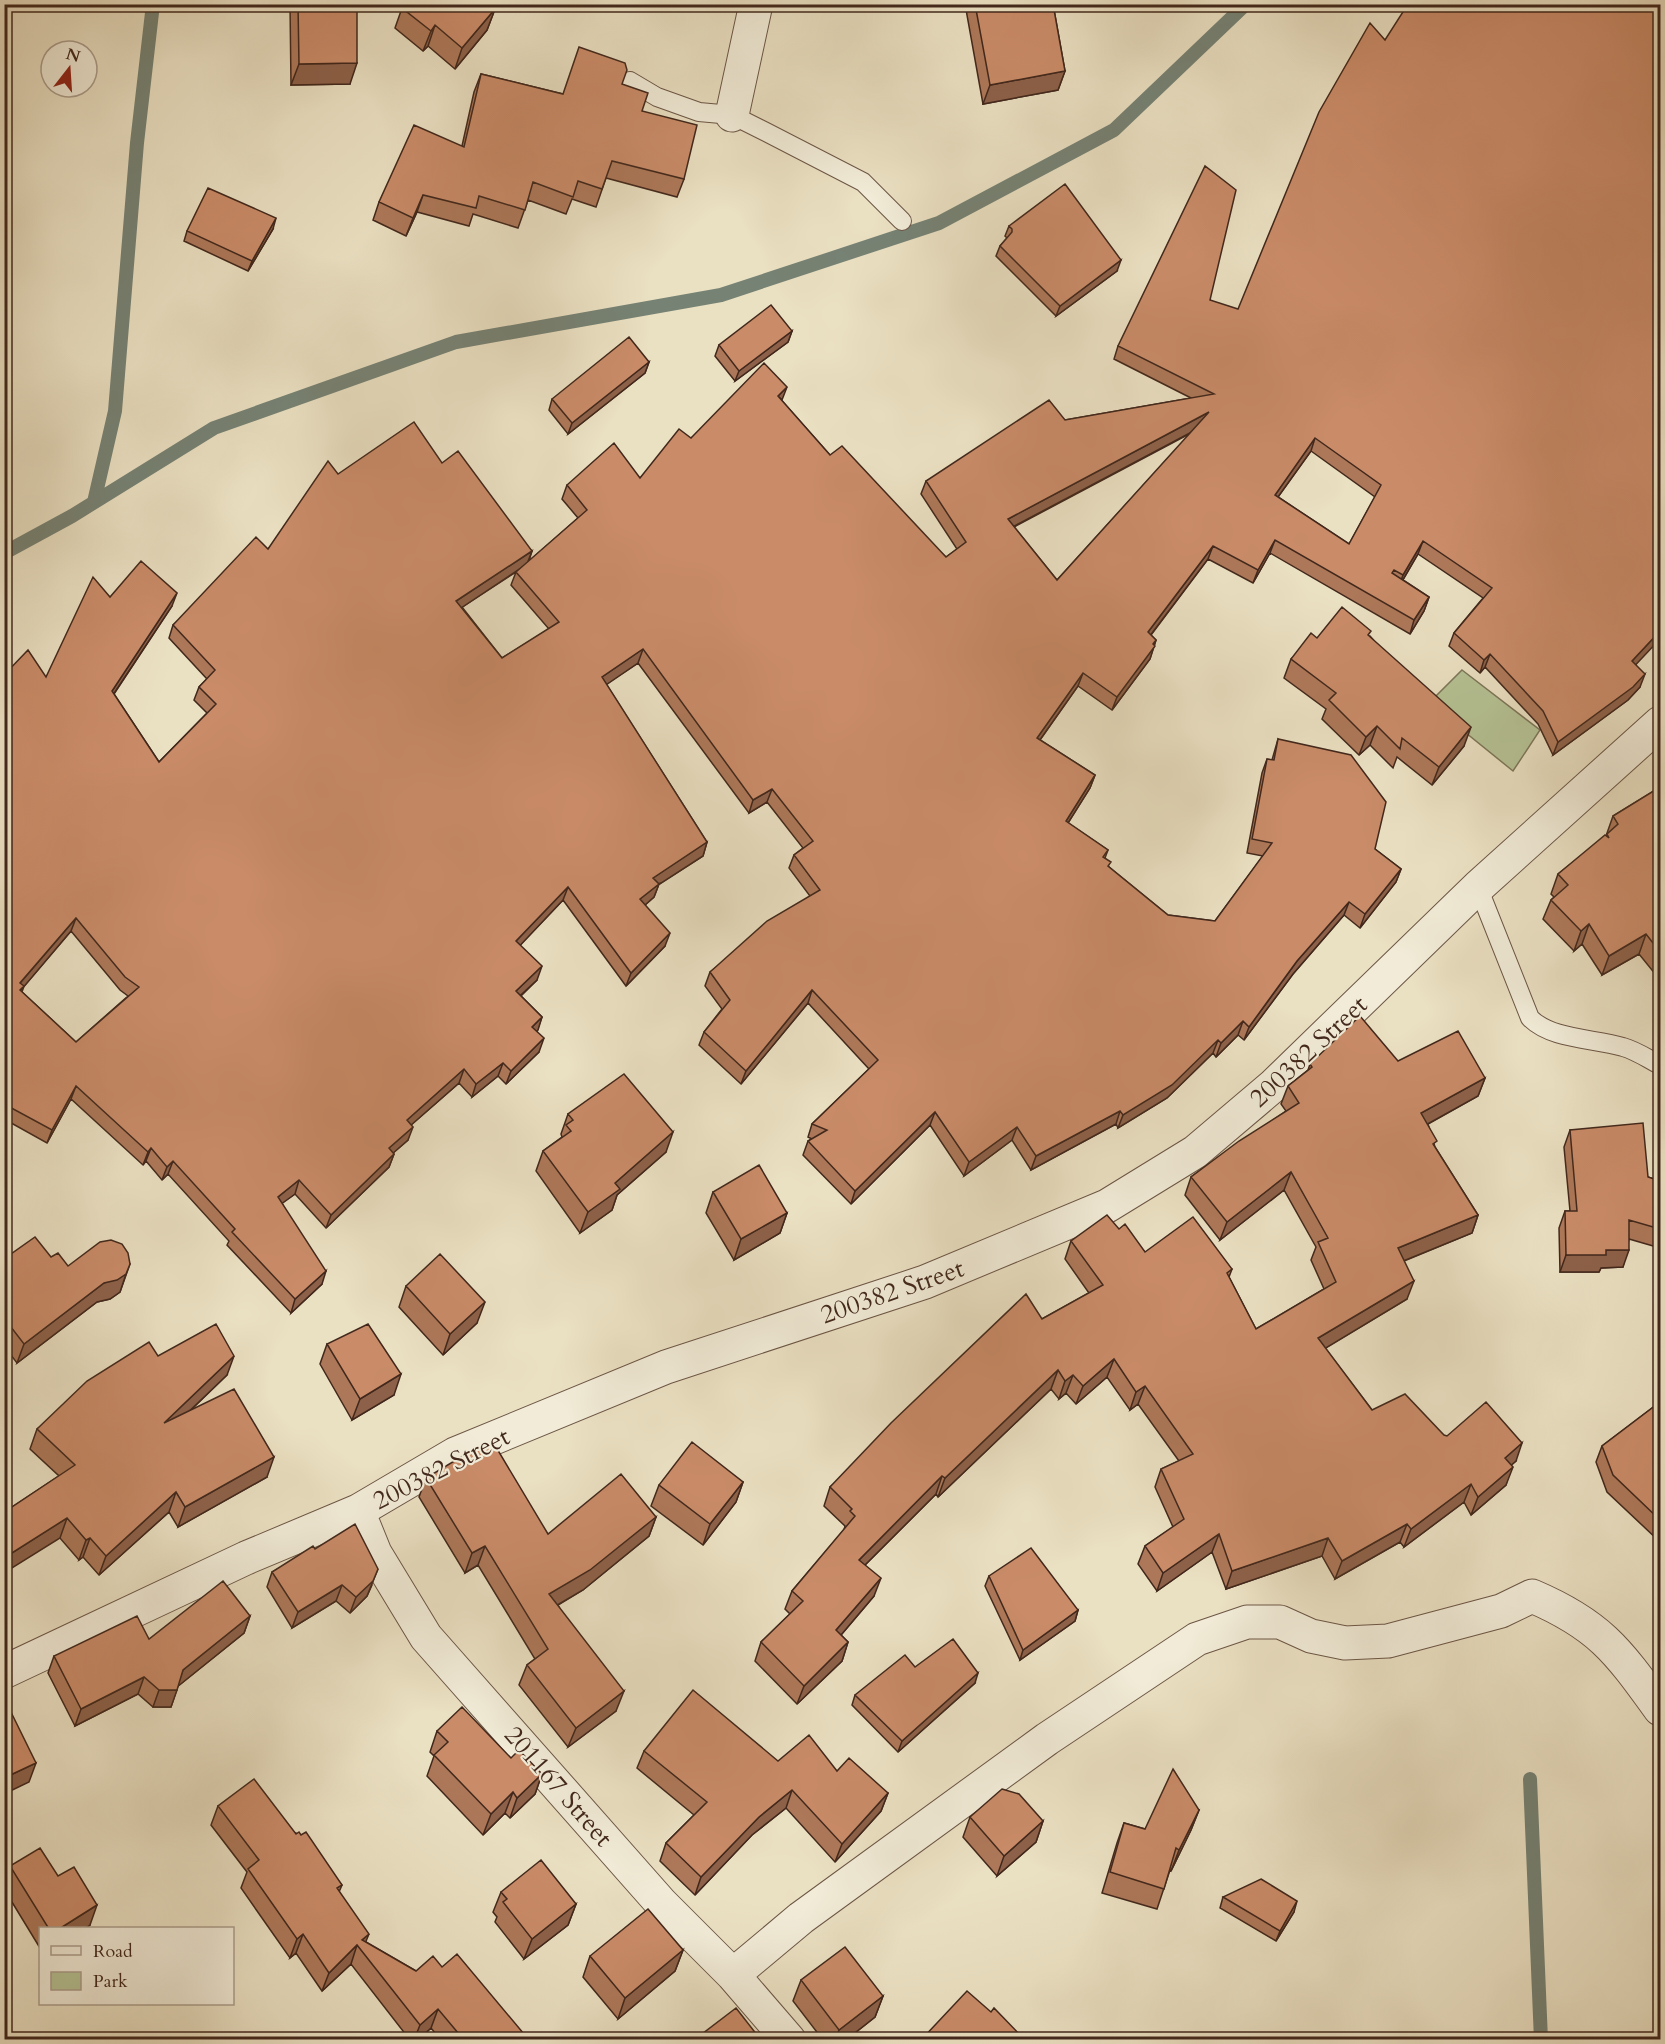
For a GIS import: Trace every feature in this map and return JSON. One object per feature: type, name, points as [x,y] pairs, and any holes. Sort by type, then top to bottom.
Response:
[{"type":"street","points":[[732,115],[756,4]]},
{"type":"street","name":"200382 Street","points":[[4,1672],[246,1558],[358,1511],[455,1454],[655,1372],[925,1282],[1107,1206],[1195,1152],[1274,1085],[1478,888],[1660,723]]},
{"type":"street","name":"201167 Street","points":[[358,1511],[375,1553],[426,1637],[661,1903],[733,1975],[789,2040]]},
{"type":"street","points":[[733,1975],[801,1918],[1047,1739],[1197,1639],[1247,1622],[1280,1622],[1311,1636],[1345,1643],[1388,1641],[1502,1611],[1532,1596],[1558,1607],[1596,1631],[1618,1652],[1660,1709]]},
{"type":"lane","points":[[630,81],[657,97],[699,112],[732,115],[862,182],[902,221]]},
{"type":"lane","points":[[1478,888],[1530,1018],[1536,1024],[1550,1030],[1630,1049],[1660,1065]]},
{"type":"green space","points":[[1462,670],[1540,730],[1513,771],[1429,703]]},
{"type":"building","points":[[298,4],[357,4],[357,63],[299,64]]},
{"type":"building","points":[[405,4],[489,4],[495,9],[462,48],[435,25],[431,31],[402,8]]},
{"type":"building","points":[[975,4],[1053,4],[1065,71],[990,85]]},
{"type":"building","points":[[1408,4],[1437,4],[1445,10],[1447,4],[1660,4],[1660,631],[1632,661],[1645,674],[1633,687],[1558,742],[1543,711],[1490,654],[1484,660],[1454,633],[1492,588],[1423,541],[1403,575],[1394,570],[1392,573],[1429,597],[1414,620],[1275,540],[1258,570],[1213,546],[1148,632],[1156,640],[1153,644],[1155,646],[1117,697],[1083,673],[1037,738],[1095,775],[1066,821],[1108,850],[1103,857],[1111,862],[1108,866],[1168,915],[1215,921],[1272,843],[1252,839],[1267,759],[1274,760],[1278,739],[1351,755],[1386,802],[1375,849],[1401,869],[1365,914],[1349,902],[1297,961],[1249,1027],[1243,1021],[1221,1043],[1218,1040],[1172,1085],[1123,1115],[1120,1111],[1036,1156],[1017,1127],[969,1162],[935,1112],[855,1191],[808,1141],[827,1130],[812,1124],[878,1060],[812,990],[746,1071],[704,1032],[730,1000],[710,972],[767,921],[820,890],[794,855],[813,841],[772,789],[753,800],[643,649],[602,677],[707,842],[653,878],[659,884],[640,899],[670,933],[631,973],[568,887],[516,941],[542,966],[516,991],[542,1017],[532,1027],[544,1038],[511,1071],[503,1063],[476,1084],[464,1069],[407,1120],[413,1127],[389,1148],[394,1154],[331,1215],[299,1180],[278,1197],[326,1271],[295,1299],[232,1232],[235,1229],[173,1161],[167,1167],[151,1148],[148,1152],[76,1086],[52,1130],[4,1104],[4,675],[28,650],[46,677],[93,577],[110,597],[141,561],[177,593],[112,691],[159,762],[216,704],[199,687],[215,670],[173,625],[256,537],[268,549],[328,461],[338,474],[414,422],[442,463],[458,451],[532,551],[456,601],[502,658],[559,622],[516,572],[587,510],[567,485],[614,443],[640,478],[679,429],[691,438],[764,363],[787,387],[778,396],[830,455],[842,446],[946,557],[966,542],[926,481],[1049,400],[1065,420],[1214,394],[1118,346],[1205,166],[1236,190],[1210,300],[1238,309],[1319,112],[1370,23],[1385,40]],"holes":[[[1209,412],[1057,580],[1008,519]],[[1315,438],[1381,485],[1349,544],[1275,495]],[[76,918],[125,977],[139,987],[76,1042],[20,990],[24,986],[20,983]]]},
{"type":"building","points":[[579,47],[625,63],[627,70],[622,84],[648,93],[642,111],[697,125],[684,179],[612,161],[602,189],[578,181],[573,197],[533,182],[525,210],[479,196],[476,208],[423,195],[413,218],[379,202],[414,125],[464,147],[481,74],[563,94]]},
{"type":"building","points":[[1065,184],[1121,260],[1060,306],[1000,246],[1012,232],[1009,226]]},
{"type":"building","points":[[208,188],[276,218],[252,261],[187,231]]},
{"type":"building","points":[[771,305],[792,331],[739,371],[719,345]]},
{"type":"building","points":[[629,337],[649,362],[572,423],[552,399]]},
{"type":"building","points":[[1342,607],[1371,631],[1368,635],[1471,727],[1439,767],[1402,738],[1400,749],[1377,726],[1366,737],[1329,700],[1336,693],[1291,659],[1311,633],[1317,638]]},
{"type":"building","points":[[1660,787],[1660,952],[1646,934],[1609,956],[1589,924],[1581,931],[1551,900],[1568,885],[1558,874],[1605,835],[1609,838],[1607,834],[1618,824],[1613,816]]},
{"type":"building","points":[[1360,1016],[1398,1061],[1458,1031],[1485,1078],[1421,1113],[1437,1141],[1433,1144],[1478,1215],[1398,1248],[1414,1281],[1318,1338],[1372,1410],[1405,1394],[1447,1436],[1486,1402],[1522,1443],[1505,1458],[1513,1467],[1478,1497],[1471,1484],[1411,1529],[1407,1524],[1342,1561],[1328,1538],[1232,1571],[1219,1534],[1163,1573],[1145,1546],[1184,1519],[1161,1469],[1193,1454],[1145,1386],[1136,1392],[1114,1359],[1083,1386],[1073,1375],[1065,1381],[1058,1370],[945,1478],[942,1476],[859,1560],[881,1578],[836,1630],[848,1642],[804,1686],[761,1642],[803,1601],[792,1591],[855,1516],[850,1511],[852,1509],[830,1487],[891,1423],[1026,1294],[1042,1319],[1103,1285],[1071,1241],[1107,1215],[1119,1229],[1125,1224],[1145,1252],[1193,1217],[1232,1269],[1227,1273],[1256,1329],[1336,1282],[1318,1242],[1328,1238],[1291,1172],[1227,1222],[1191,1177],[1239,1141],[1299,1103],[1288,1086],[1312,1067],[1310,1064]]},
{"type":"building","points":[[624,1074],[673,1132],[615,1183],[620,1189],[588,1212],[543,1151],[571,1131],[566,1125],[573,1120],[568,1114]]},
{"type":"building","points":[[1643,1123],[1648,1177],[1660,1181],[1660,1229],[1629,1220],[1629,1250],[1606,1250],[1606,1255],[1566,1255],[1565,1211],[1577,1211],[1570,1130]]},
{"type":"building","points":[[759,1165],[787,1213],[741,1239],[713,1192]]},
{"type":"building","points":[[35,1237],[51,1257],[58,1253],[68,1266],[100,1242],[111,1240],[122,1244],[128,1253],[130,1264],[126,1274],[117,1280],[104,1283],[24,1344],[4,1318],[4,1259]]},
{"type":"building","points":[[440,1254],[485,1302],[450,1334],[406,1286]]},
{"type":"building","points":[[216,1324],[234,1356],[164,1423],[234,1389],[274,1457],[185,1507],[176,1492],[106,1556],[90,1538],[86,1540],[67,1518],[4,1558],[4,1507],[6,1511],[75,1465],[37,1429],[87,1381],[149,1342],[158,1356]]},
{"type":"building","points":[[368,1324],[401,1374],[360,1399],[327,1344]]},
{"type":"building","points":[[1660,1402],[1660,1520],[1613,1475],[1602,1446]]},
{"type":"building","points":[[493,1442],[548,1534],[621,1474],[656,1517],[590,1570],[549,1594],[624,1691],[576,1728],[527,1665],[548,1649],[485,1546],[472,1553],[426,1478],[471,1451]]},
{"type":"building","points":[[692,1442],[743,1482],[710,1524],[659,1485]]},
{"type":"building","points":[[355,1524],[378,1569],[373,1581],[356,1597],[342,1585],[298,1612],[272,1572],[313,1546],[315,1549]]},
{"type":"building","points":[[1031,1548],[1078,1610],[1023,1650],[989,1576]]},
{"type":"building","points":[[223,1581],[250,1616],[183,1670],[177,1690],[159,1690],[144,1677],[81,1709],[54,1656],[137,1616],[149,1639]]},
{"type":"building","points":[[953,1639],[978,1673],[902,1741],[855,1695],[905,1655],[915,1667]]},
{"type":"building","points":[[693,1690],[778,1761],[809,1735],[837,1771],[849,1758],[888,1793],[842,1844],[792,1790],[759,1817],[701,1877],[666,1843],[707,1802],[644,1751]]},
{"type":"building","points":[[7,1704],[36,1763],[4,1778],[4,1705]]},
{"type":"building","points":[[462,1707],[511,1758],[519,1750],[542,1774],[517,1798],[513,1792],[491,1814],[434,1755],[448,1742],[437,1731]]},
{"type":"building","points":[[1173,1769],[1199,1810],[1179,1850],[1176,1848],[1164,1889],[1110,1872],[1124,1823],[1145,1829]]},
{"type":"building","points":[[254,1779],[296,1834],[299,1832],[301,1835],[306,1832],[342,1885],[337,1888],[369,1934],[362,1940],[416,1971],[433,1956],[442,1967],[457,1954],[529,2040],[464,2040],[438,2009],[420,2025],[357,1945],[329,1973],[303,1934],[297,1939],[248,1869],[259,1860],[218,1806]]},
{"type":"building","points":[[1002,1789],[1019,1794],[1043,1821],[1004,1856],[970,1817]]},
{"type":"building","points":[[40,1848],[58,1876],[74,1867],[97,1905],[62,1927],[48,1927],[10,1866]]},
{"type":"building","points":[[541,1860],[576,1904],[532,1939],[503,1902],[507,1899],[501,1892]]},
{"type":"building","points":[[1261,1879],[1297,1901],[1280,1931],[1223,1897]]},
{"type":"building","points":[[648,1909],[683,1950],[625,1998],[590,1956]]},
{"type":"building","points":[[845,1947],[883,1996],[839,2030],[801,1980]]},
{"type":"building","points":[[967,1991],[991,2012],[994,2008],[1025,2040],[921,2040]]},
{"type":"building","points":[[736,2008],[761,2040],[700,2040],[698,2037]]},
{"type":"building","points":[[1180,2034],[1189,2040],[1176,2040]]},
{"type":"waterway","points":[[94,502],[115,411],[137,143],[153,4]]},
{"type":"waterway","points":[[4,553],[72,516],[214,428],[456,342],[721,295],[939,223],[1114,130],[1246,4]]},
{"type":"waterway","points":[[1530,1779],[1541,2040]]}]
